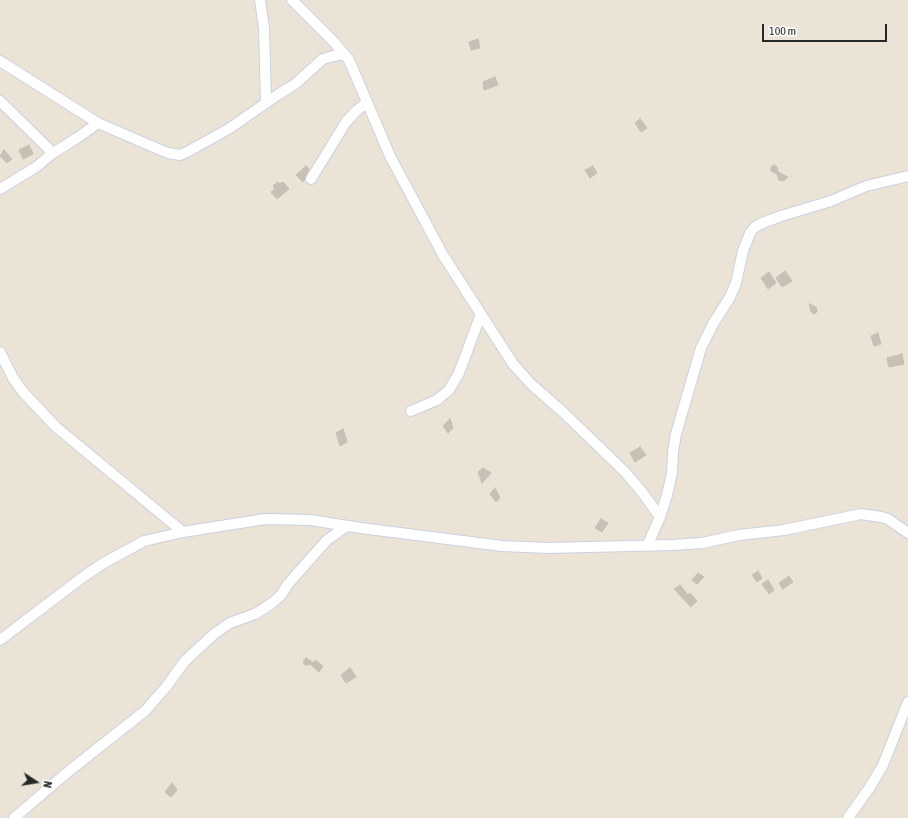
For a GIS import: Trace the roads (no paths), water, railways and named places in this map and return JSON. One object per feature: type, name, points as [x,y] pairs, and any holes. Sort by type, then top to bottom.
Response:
[{"type":"street","points":[[260,0],[264,28],[266,103]]},
{"type":"street","points":[[292,0],[344,54],[353,69],[390,156],[443,255],[513,364],[522,375],[625,472],[660,517]]},
{"type":"street","points":[[0,61],[98,123],[168,153],[180,155],[230,128],[295,84],[323,59],[344,54]]},
{"type":"street","points":[[0,101],[53,153]]},
{"type":"street","points":[[311,179],[346,122],[357,110],[367,103]]},
{"type":"street","points":[[0,189],[36,167],[53,153],[98,123]]},
{"type":"street","points":[[648,544],[666,500],[672,473],[676,434],[701,348],[713,324],[730,297],[736,282],[743,251],[750,233],[760,224],[781,216],[831,201],[866,186],[908,176]]},
{"type":"street","points":[[411,411],[437,400],[449,390],[459,372],[481,314]]},
{"type":"street","points":[[0,352],[13,378],[56,427],[183,532]]},
{"type":"street","points":[[0,640],[63,591],[102,564],[144,542],[183,532],[266,519],[310,520],[502,546],[548,548],[702,543],[739,535],[784,530],[861,514],[871,514],[888,519],[908,533]]},
{"type":"street","points":[[14,818],[69,771],[145,711],[166,687],[185,661],[214,634],[230,623],[257,613],[272,604],[327,540],[347,526]]},
{"type":"street","points":[[848,818],[870,787],[883,764],[908,702]]}]
